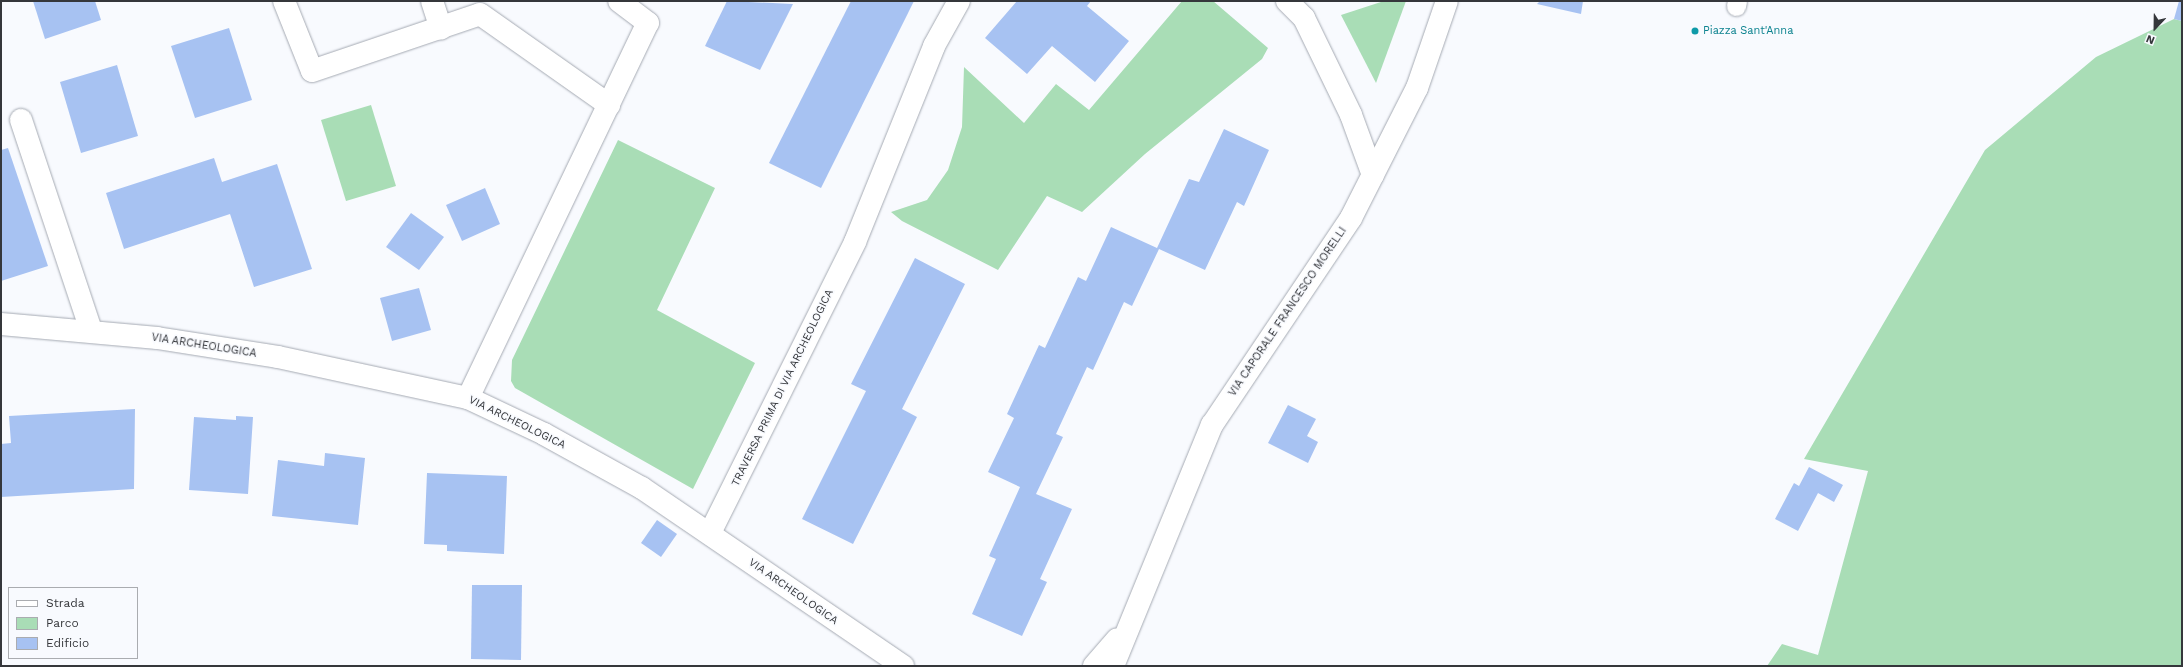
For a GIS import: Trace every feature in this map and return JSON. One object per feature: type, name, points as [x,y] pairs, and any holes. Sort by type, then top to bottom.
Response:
[{"type":"street","points":[[284,1],[312,71],[441,29],[480,14],[609,105]]},
{"type":"street","points":[[432,1],[441,29]]},
{"type":"street","points":[[468,398],[648,23],[619,1]]},
{"type":"street","name":"TRAVERSA PRIMA DI VIA ARCHEOLOGICA","points":[[710,534],[855,242],[934,46],[959,1]]},
{"type":"street","points":[[1287,1],[1304,18],[1351,115],[1373,175]]},
{"type":"street","name":"VIA CAPORALE FRANCESCO MORELLI","points":[[1113,666],[1212,425],[1351,218],[1417,88],[1447,1]]},
{"type":"street","points":[[21,120],[91,331]]},
{"type":"street","name":"VIA ARCHEOLOGICA","points":[[1,324],[91,331],[278,357],[468,398],[544,434],[642,488],[903,666]]},
{"type":"street","points":[[1094,666],[1131,624]]},
{"type":"green space","points":[[1182,1],[1213,1],[1268,48],[1262,59],[1145,154],[1082,212],[1047,196],[998,270],[902,221],[891,212],[927,200],[948,170],[962,127],[964,67],[1024,123],[1056,84],[1089,110]]},
{"type":"green space","points":[[1384,1],[1406,1],[1376,83],[1341,15]]},
{"type":"green space","points":[[2174,19],[2182,21],[2182,666],[1767,666],[1782,644],[1818,655],[1868,471],[1804,459],[1985,150],[2096,57]]},
{"type":"green space","points":[[371,105],[396,186],[346,201],[321,120]]},
{"type":"green space","points":[[618,140],[715,188],[657,310],[755,363],[693,489],[515,388],[511,381],[512,360]]},
{"type":"building","points":[[33,1],[95,1],[101,20],[45,39]]},
{"type":"building","points":[[727,1],[793,4],[760,70],[705,46]]},
{"type":"building","points":[[851,1],[914,1],[821,188],[769,163]]},
{"type":"building","points":[[1017,1],[1091,1],[1087,6],[1129,41],[1095,82],[1052,46],[1027,74],[985,38]]},
{"type":"building","points":[[1540,1],[1583,1],[1581,14],[1537,4]]},
{"type":"building","points":[[2179,1],[2182,1],[2182,21],[2174,19]]},
{"type":"building","points":[[229,28],[252,100],[195,118],[171,46]]},
{"type":"building","points":[[117,65],[138,136],[81,153],[60,82]]},
{"type":"building","points":[[1224,129],[1269,150],[1244,206],[1237,202],[1205,270],[1159,249],[1132,306],[1124,302],[1093,370],[1087,367],[1056,434],[1063,437],[1036,494],[1072,509],[1040,579],[1047,582],[1022,636],[972,614],[996,559],[989,556],[1020,487],[988,472],[1014,418],[1007,414],[1039,345],[1045,348],[1078,277],[1086,281],[1111,227],[1157,248],[1189,179],[1199,182]]},
{"type":"building","points":[[8,148],[48,266],[1,281],[1,150]]},
{"type":"building","points":[[214,158],[222,182],[277,164],[312,269],[254,287],[230,214],[124,249],[106,193]]},
{"type":"building","points":[[485,188],[500,224],[462,241],[446,205]]},
{"type":"building","points":[[411,213],[444,237],[419,270],[386,247]]},
{"type":"building","points":[[915,258],[965,284],[902,409],[917,417],[853,544],[802,519],[866,391],[851,384]]},
{"type":"building","points":[[419,288],[431,330],[392,341],[380,298]]},
{"type":"building","points":[[1288,405],[1316,419],[1307,436],[1318,442],[1308,463],[1268,443]]},
{"type":"building","points":[[135,409],[134,489],[1,497],[1,444],[11,443],[9,416]]},
{"type":"building","points":[[236,416],[253,417],[248,494],[189,490],[194,417],[236,420]]},
{"type":"building","points":[[325,453],[365,458],[358,525],[272,516],[278,460],[324,466]]},
{"type":"building","points":[[1809,467],[1843,485],[1834,502],[1818,493],[1798,531],[1775,519],[1794,483],[1799,486]]},
{"type":"building","points":[[427,473],[507,476],[504,554],[447,551],[447,545],[424,544]]},
{"type":"building","points":[[657,520],[677,534],[661,557],[641,543]]},
{"type":"building","points":[[472,585],[522,585],[521,660],[471,659]]},
{"type":"place","name":"Piazza Sant'Anna","points":[[1695,31]]}]
